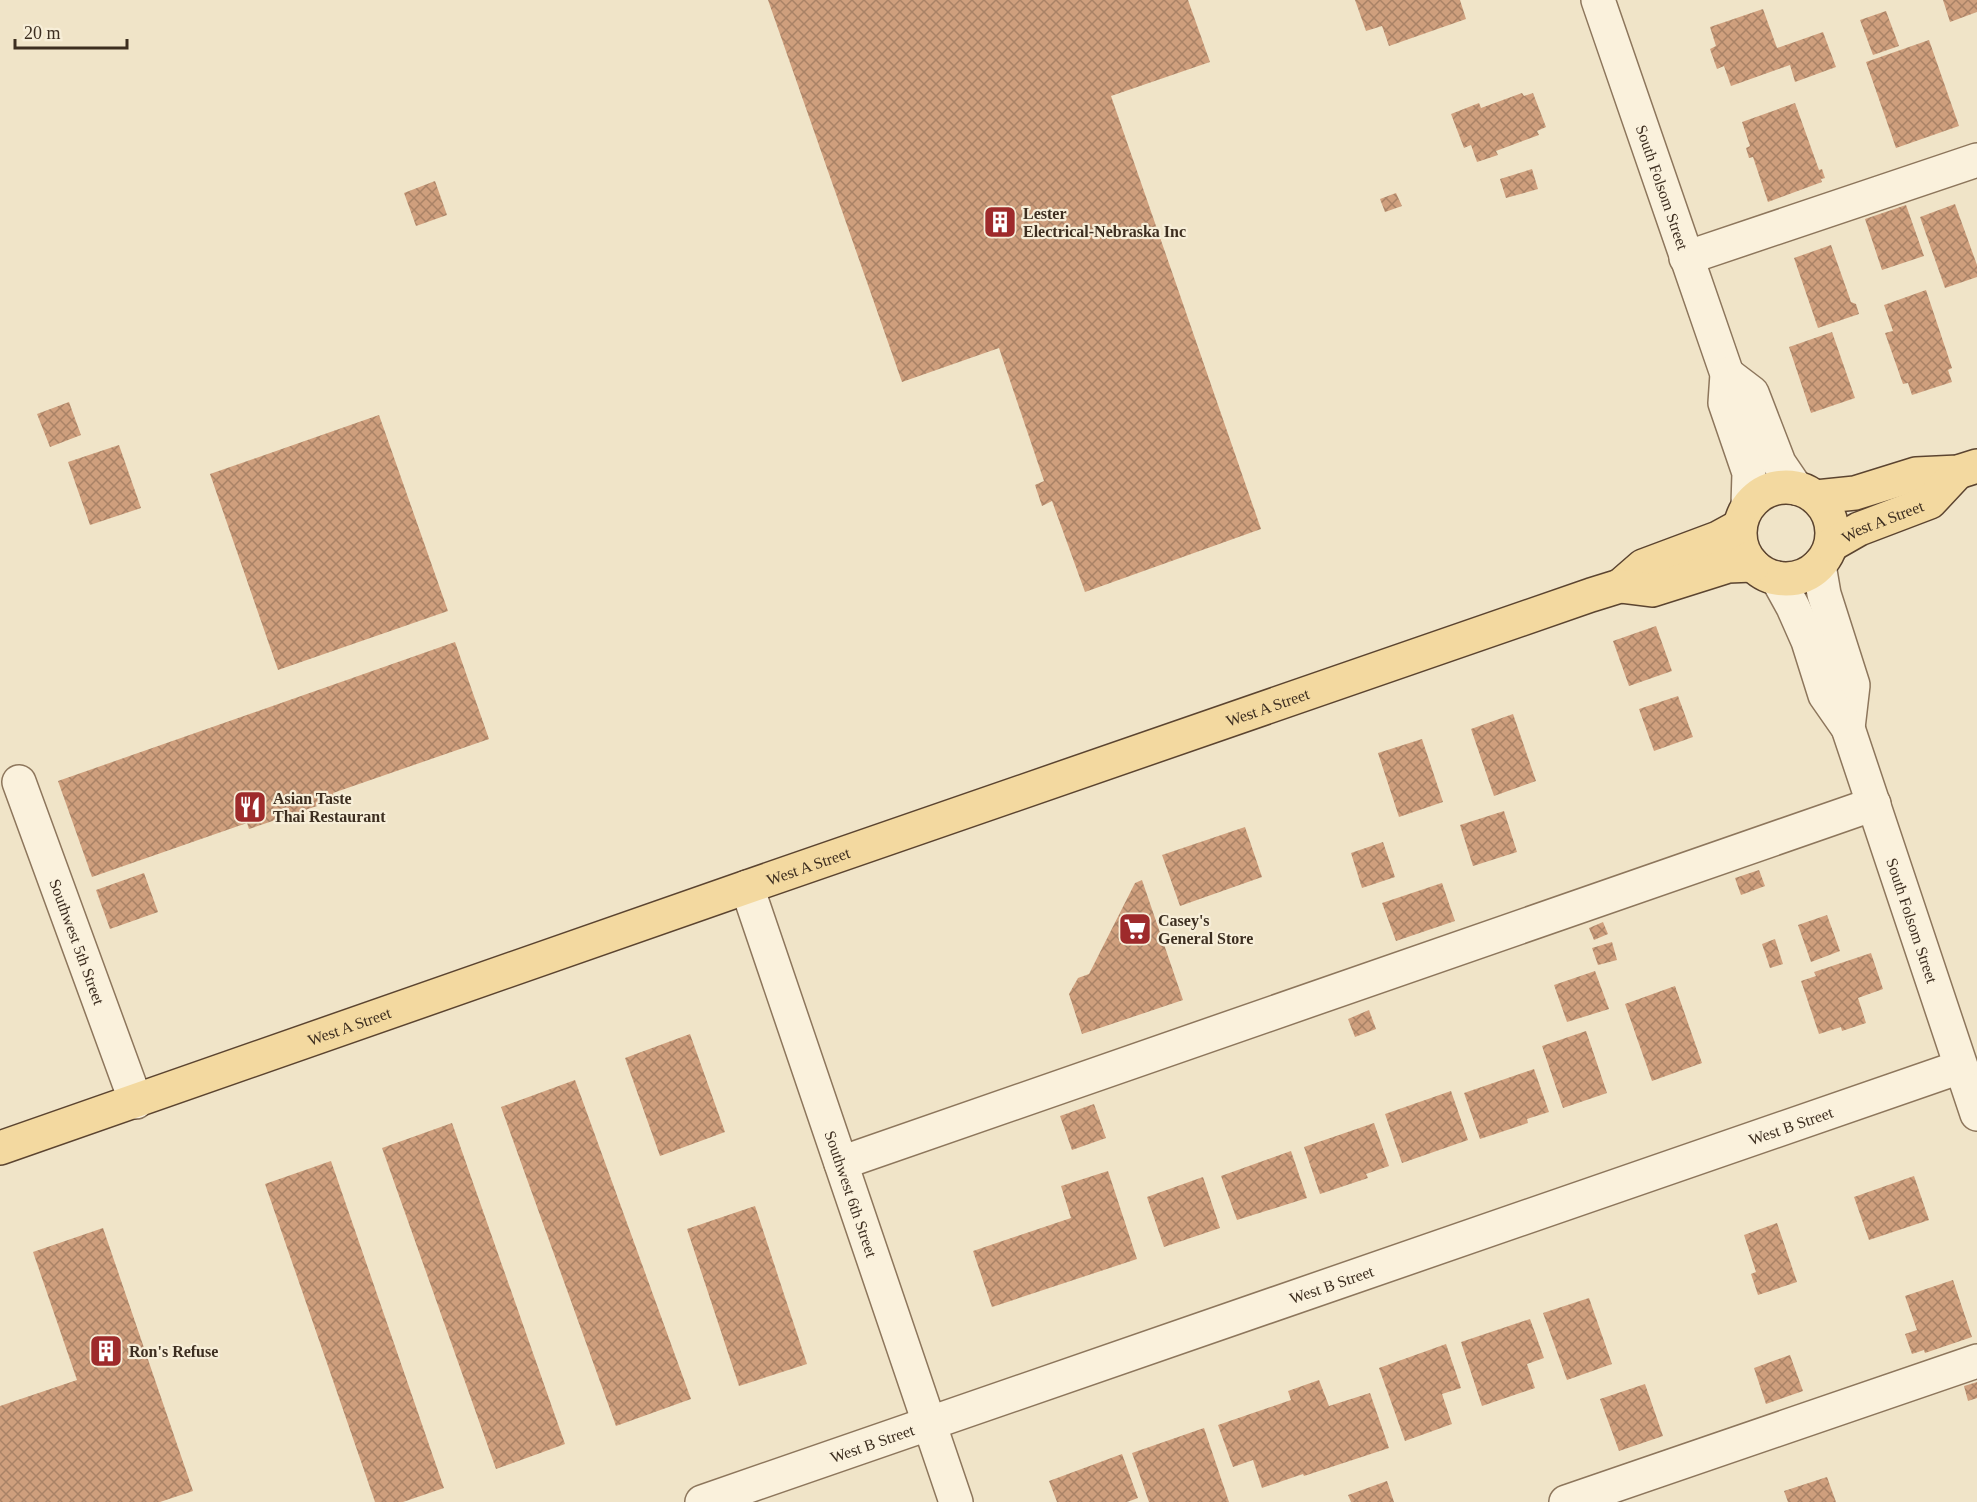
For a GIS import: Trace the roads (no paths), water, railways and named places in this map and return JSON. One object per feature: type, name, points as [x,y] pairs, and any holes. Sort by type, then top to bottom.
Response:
[{"type":"main road","name":"West A Street","points":[[1806,492],[1855,493],[1916,474],[1968,469]]},
{"type":"main road","name":"West A Street","points":[[1825,555],[1859,529],[1930,502],[1968,469]]},
{"type":"main road","points":[[1788,486],[1806,492],[1825,508],[1831,522],[1833,534],[1825,555],[1807,574],[1792,578],[1765,571],[1743,549],[1740,538],[1744,516],[1759,495],[1773,488],[1788,486]]},
{"type":"main road","name":"West A Street","points":[[0,1148],[1620,586],[1643,566],[1719,538],[1744,516]]},
{"type":"main road","name":"West A Street","points":[[1620,586],[1652,590],[1728,566],[1765,571]]},
{"type":"street","name":"South Folsom Street","points":[[1598,0],[1727,374],[1725,403],[1749,473],[1744,516]]},
{"type":"street","points":[[1686,258],[1977,160]]},
{"type":"street","points":[[1727,374],[1752,393],[1779,463],[1806,492]]},
{"type":"street","name":"South Folsom Street","points":[[1825,555],[1824,594],[1853,685],[1848,728]]},
{"type":"street","name":"South Folsom Street","points":[[1765,571],[1793,607],[1808,641],[1825,695],[1848,728],[1977,1114]]},
{"type":"street","name":"Southwest 5th Street","points":[[19,782],[136,1102]]},
{"type":"street","points":[[841,1163],[1874,804]]},
{"type":"street","name":"Southwest 6th Street","points":[[747,887],[956,1502]]},
{"type":"street","name":"West B Street","points":[[702,1502],[1960,1067]]},
{"type":"street","points":[[1566,1502],[1977,1361]]},
{"type":"place","name":"Lester Electrical-Nebraska Inc","points":[[1000,222]]},
{"type":"place","name":"Asian Taste Thai Restaurant","points":[[250,807]]},
{"type":"place","name":"Casey's General Store","points":[[1135,929]]},
{"type":"place","name":"Ron's Refuse","points":[[106,1351]]}]
